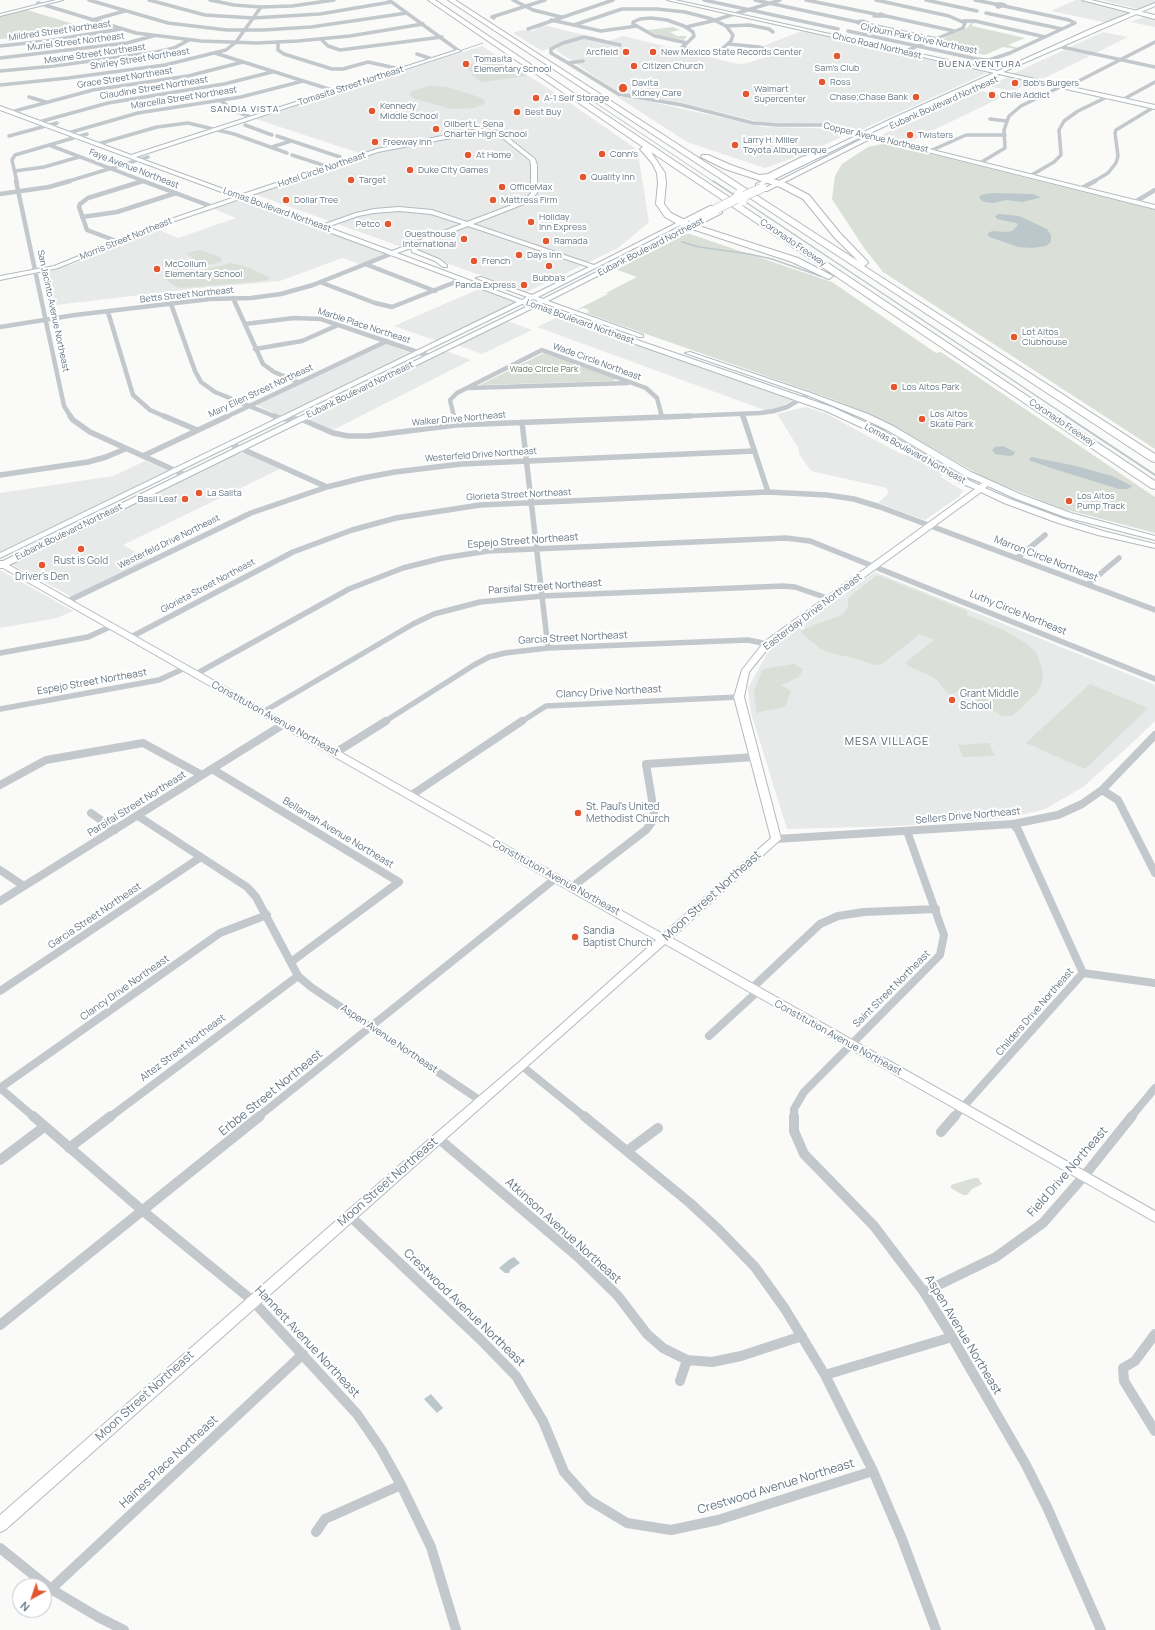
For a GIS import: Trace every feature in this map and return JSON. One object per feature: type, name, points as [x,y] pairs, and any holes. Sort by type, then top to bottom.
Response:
[{"type":"highway","name":"Coronado Freeway","points":[[431,0],[603,117],[1155,486]]},
{"type":"highway","name":"Coronado Freeway","points":[[451,0],[1155,459]]},
{"type":"highway","points":[[627,114],[696,154],[771,184],[797,191],[806,197],[837,236],[867,265],[952,326]]},
{"type":"highway","points":[[603,117],[611,126],[646,151],[655,162],[662,178],[660,204],[667,213],[689,223],[812,268],[838,280],[920,329]]},
{"type":"highway","points":[[753,176],[768,176],[804,159],[823,153]]},
{"type":"highway","points":[[689,223],[736,199],[771,184]]},
{"type":"main road","points":[[40,4],[50,0]]},
{"type":"main road","points":[[0,14],[61,0]]},
{"type":"main road","name":"Chico Road Northeast","points":[[669,0],[1154,107]]},
{"type":"main road","points":[[1085,0],[1142,12],[1155,12]]},
{"type":"main road","points":[[1096,0],[1142,12],[1155,4]]},
{"type":"main road","name":"Eubank Boulevard Northeast","points":[[771,184],[823,153],[862,134],[1057,46],[1142,12]]},
{"type":"main road","name":"Eubank Boulevard Northeast","points":[[771,184],[871,136],[1142,12]]},
{"type":"main road","name":"Tomasita Street Northeast","points":[[140,157],[215,130],[459,50]]},
{"type":"main road","name":"Lomas Boulevard Northeast","points":[[0,103],[78,137],[132,156],[148,157],[452,268]]},
{"type":"main road","name":"Lomas Boulevard Northeast","points":[[0,108],[39,122],[57,123],[242,197],[533,306],[801,399],[882,433],[940,468],[1061,521],[1155,546]]},
{"type":"main road","name":"Hotel Circle Northeast","points":[[250,194],[373,152],[477,131],[502,135],[532,159],[534,167],[534,193],[527,201],[393,254]]},
{"type":"main road","name":"Copper Avenue Northeast","points":[[862,134],[1155,207]]},
{"type":"main road","name":"Morris Street Northeast","points":[[0,278],[36,272],[68,263],[170,221],[250,194]]},
{"type":"main road","points":[[323,227],[360,214],[389,209],[422,210],[447,216],[594,268]]},
{"type":"main road","points":[[447,216],[467,218],[489,216]]},
{"type":"main road","points":[[489,216],[484,220],[484,224],[492,232]]},
{"type":"main road","name":"Eubank Boulevard Northeast","points":[[1,563],[60,527],[594,268],[632,247],[689,223]]},
{"type":"main road","name":"Eubank Boulevard Northeast","points":[[1,563],[70,532],[533,306],[607,269],[689,223]]},
{"type":"main road","points":[[421,242],[414,247],[414,251],[437,260],[446,266]]},
{"type":"main road","points":[[607,269],[604,266],[625,254],[632,247]]},
{"type":"main road","name":"Lomas Boulevard Northeast","points":[[472,275],[671,347],[809,394],[865,416],[983,486],[1068,515],[1155,538]]},
{"type":"main road","points":[[626,339],[634,337],[658,345],[671,347]]},
{"type":"main road","points":[[356,383],[367,387]]},
{"type":"main road","name":"Easterday Drive Northeast","points":[[776,839],[740,697],[745,672],[767,644],[983,486]]},
{"type":"main road","points":[[60,527],[70,532]]},
{"type":"main road","name":"Constitution Avenue Northeast","points":[[1,563],[1155,1217]]},
{"type":"main road","name":"Moon Street Northeast","points":[[0,1525],[438,1138],[522,1066],[776,839]]},
{"type":"street","points":[[89,0],[157,21],[214,29],[244,30],[311,27],[408,13]]},
{"type":"street","points":[[149,0],[205,15],[253,18],[320,14],[390,1],[459,50]]},
{"type":"street","points":[[210,0],[234,5],[261,7],[292,6],[333,0]]},
{"type":"street","points":[[513,0],[525,6],[561,17]]},
{"type":"street","points":[[494,18],[492,16],[545,0]]},
{"type":"street","points":[[528,29],[613,0]]},
{"type":"street","name":"Clyburn Park Drive Northeast","points":[[704,0],[838,29],[837,30],[841,32],[845,29],[923,48],[987,60],[996,59],[1046,37]]},
{"type":"street","points":[[755,0],[860,24],[867,24],[937,39]]},
{"type":"street","points":[[688,27],[719,22],[780,0]]},
{"type":"street","points":[[806,0],[875,14],[874,16],[877,17],[886,16],[954,31]]},
{"type":"street","points":[[876,0],[949,16],[963,21],[978,22],[1046,37],[1074,24],[1074,22],[1004,6],[996,6],[995,4],[975,0]]},
{"type":"street","points":[[891,3],[900,0]]},
{"type":"street","points":[[926,0],[982,11],[1063,30]]},
{"type":"street","points":[[40,4],[121,29],[153,36],[189,40],[278,42],[321,39],[423,24]]},
{"type":"street","name":"Shirley Street Northeast","points":[[0,85],[68,78],[165,65],[215,54],[229,49],[236,42],[261,7]]},
{"type":"street","points":[[688,27],[747,9],[759,7]]},
{"type":"street","points":[[574,25],[598,16],[628,8],[673,10],[700,15],[715,20],[726,26],[733,36],[729,44]]},
{"type":"street","points":[[91,20],[125,11]]},
{"type":"street","points":[[687,43],[656,36],[637,26],[633,22],[640,19],[651,18],[673,22],[688,27],[693,32],[694,36],[687,43],[682,46],[682,47],[695,51],[714,52],[729,44],[759,47],[770,51]]},
{"type":"street","points":[[552,20],[601,31],[637,26]]},
{"type":"street","points":[[903,52],[965,26],[963,21]]},
{"type":"street","points":[[726,26],[749,25],[767,28],[773,32]]},
{"type":"street","name":"Mildred Street Northeast","points":[[0,46],[107,33],[121,29]]},
{"type":"street","points":[[597,36],[601,31]]},
{"type":"street","name":"Muriel Street Northeast","points":[[0,58],[128,43],[153,36]]},
{"type":"street","points":[[321,39],[328,46],[340,50],[442,37]]},
{"type":"street","name":"Copper Avenue Northeast","points":[[620,45],[584,37],[563,43],[551,49],[551,52],[615,93],[622,95],[682,105],[753,123],[822,126],[862,134]]},
{"type":"street","points":[[909,54],[933,44],[937,39]]},
{"type":"street","name":"Maxine Street Northeast","points":[[0,71],[54,66],[156,52],[174,48],[189,40]]},
{"type":"street","points":[[278,42],[278,50],[284,54],[332,69],[343,69],[368,62],[400,69]]},
{"type":"street","points":[[980,163],[1005,148],[1004,135],[1006,121],[1009,116],[1021,106],[1155,42]]},
{"type":"street","points":[[1057,46],[1155,66]]},
{"type":"street","points":[[215,54],[335,91]]},
{"type":"street","points":[[417,54],[432,59]]},
{"type":"street","points":[[568,63],[583,61]]},
{"type":"street","name":"Grace Street Northeast","points":[[11,112],[109,87],[195,74],[243,62]]},
{"type":"street","name":"Claudine Street Northeast","points":[[9,136],[120,100],[224,84],[272,72]]},
{"type":"street","name":"Marcella Street Northeast","points":[[68,133],[138,113],[221,101],[266,92],[303,81]]},
{"type":"street","points":[[1122,100],[1155,82]]},
{"type":"street","points":[[29,97],[46,102]]},
{"type":"street","points":[[1030,176],[1051,164],[1061,155],[1059,130],[1064,121],[1078,111],[1107,97]]},
{"type":"street","points":[[221,101],[235,111],[253,118]]},
{"type":"street","points":[[1082,188],[1108,173],[1116,163],[1118,156],[1115,133],[1116,130],[1154,107]]},
{"type":"street","points":[[990,119],[1006,121]]},
{"type":"street","points":[[98,144],[157,127],[182,123],[196,124],[239,136],[287,153]]},
{"type":"street","points":[[245,125],[340,157]]},
{"type":"street","points":[[239,136],[258,130]]},
{"type":"street","name":"San Jacinto Avenue Northeast","points":[[87,134],[15,155],[12,160],[64,406],[67,412],[80,426],[185,475]]},
{"type":"street","points":[[930,151],[966,135],[1004,135]]},
{"type":"street","points":[[272,147],[291,141]]},
{"type":"street","name":"Faye Avenue Northeast","points":[[50,145],[213,207]]},
{"type":"street","points":[[307,159],[325,153]]},
{"type":"street","points":[[292,154],[329,167]]},
{"type":"street","points":[[15,172],[44,167],[79,157]]},
{"type":"street","name":"Tomasita Street Northeast","points":[[0,194],[49,187],[111,168],[140,157]]},
{"type":"street","points":[[119,242],[87,230],[79,207],[83,201],[143,180]]},
{"type":"street","points":[[1136,202],[1155,190]]},
{"type":"street","points":[[82,217],[117,212],[176,193]]},
{"type":"street","name":"Betts Street Northeast","points":[[0,327],[71,316],[171,304],[233,298],[252,298],[281,294],[320,282],[393,254]]},
{"type":"street","points":[[365,264],[435,291]]},
{"type":"street","points":[[320,282],[375,303],[390,307],[399,305],[463,279]]},
{"type":"street","points":[[233,298],[260,360],[268,369],[298,382]]},
{"type":"street","name":"Walker Drive Northeast","points":[[171,304],[195,371],[201,382],[215,392],[282,419],[301,419],[333,433],[348,436],[368,436],[456,425],[742,414],[774,411],[787,407],[809,394]]},
{"type":"street","points":[[108,312],[133,396],[150,410],[197,430]]},
{"type":"street","name":"Marble Place Northeast","points":[[245,324],[302,318],[321,319],[429,356]]},
{"type":"street","points":[[255,349],[302,341],[338,325]]},
{"type":"street","name":"Mary Ellen Street Northeast","points":[[143,456],[387,341]]},
{"type":"street","name":"Wade Circle Northeast","points":[[456,425],[450,400],[457,392],[542,350],[646,388],[657,398],[662,417]]},
{"type":"street","points":[[466,388],[632,383]]},
{"type":"street","points":[[742,414],[768,492]]},
{"type":"street","points":[[522,422],[548,648]]},
{"type":"street","points":[[231,444],[327,487]]},
{"type":"street","points":[[0,475],[88,462],[106,457],[125,448]]},
{"type":"street","name":"Westerfeld Drive Northeast","points":[[68,601],[228,523],[291,498],[327,487],[376,476],[461,464],[754,451]]},
{"type":"street","name":"Glorieta Street Northeast","points":[[131,637],[293,552],[352,530],[396,518],[434,511],[480,505],[532,502],[768,492],[827,495],[854,499],[880,506],[931,525]]},
{"type":"street","name":"Marron Circle Northeast","points":[[931,525],[1155,610]]},
{"type":"street","points":[[1017,558],[1045,535]]},
{"type":"street","name":"Espejo Street Northeast","points":[[196,674],[349,589],[374,578],[443,558],[488,551],[537,548],[792,538],[810,541],[874,566]]},
{"type":"street","points":[[1088,584],[1119,558]]},
{"type":"street","name":"Luthy Circle Northeast","points":[[874,566],[1155,679]]},
{"type":"street","name":"Parsifal Street Northeast","points":[[263,712],[413,624],[434,614],[480,602],[543,596],[783,586],[795,587],[830,599]]},
{"type":"street","points":[[0,653],[88,637],[112,626]]},
{"type":"street","name":"Garcia Street Northeast","points":[[334,753],[489,657],[505,653],[548,648],[748,640],[767,644]]},
{"type":"street","name":"Espejo Street Northeast","points":[[0,709],[159,680],[185,668]]},
{"type":"street","name":"Clancy Drive Northeast","points":[[410,796],[546,706],[740,697]]},
{"type":"street","name":"Parsifal Street Northeast","points":[[0,901],[284,724]]},
{"type":"street","name":"Sellers Drive Northeast","points":[[776,839],[1014,824],[1058,815],[1082,804],[1102,790],[1155,735]]},
{"type":"street","points":[[0,785],[46,760],[143,743],[202,775]]},
{"type":"street","points":[[572,887],[646,830],[652,822],[654,812],[646,764],[755,757]]},
{"type":"street","name":"Bellamah Avenue Northeast","points":[[212,769],[399,882],[291,962]]},
{"type":"street","points":[[1102,790],[1118,800],[1155,873]]},
{"type":"street","points":[[91,813],[115,830]]},
{"type":"street","points":[[138,816],[247,887],[256,897],[267,915],[298,976]]},
{"type":"street","name":"Childers Drive Northeast","points":[[941,1132],[1083,973],[1014,824]]},
{"type":"street","name":"Saint Street Northeast","points":[[851,1045],[940,954],[944,935],[907,831]]},
{"type":"street","name":"Garcia Street Northeast","points":[[0,991],[202,857]]},
{"type":"street","points":[[0,870],[24,886]]},
{"type":"street","name":"Erbbe Street Northeast","points":[[0,1325],[556,878]]},
{"type":"street","points":[[709,1036],[820,924],[838,916],[864,912],[936,910]]},
{"type":"street","name":"Clancy Drive Northeast","points":[[0,1088],[220,933],[267,915]]},
{"type":"street","points":[[1083,973],[1155,983]]},
{"type":"street","name":"Aspen Avenue Northeast","points":[[298,976],[481,1101]]},
{"type":"street","name":"Altez Street Northeast","points":[[69,1148],[298,976]]},
{"type":"street","name":"Aspen Avenue Northeast","points":[[851,1045],[804,1092],[794,1109],[794,1131],[804,1154],[874,1226],[924,1292],[952,1337],[1026,1465],[1047,1507],[1101,1630]]},
{"type":"street","points":[[522,1066],[690,1203],[755,1267],[802,1336],[826,1375],[873,1471],[902,1539],[936,1630]]},
{"type":"street","name":"Hannett Avenue Northeast","points":[[0,1088],[143,1211],[253,1301],[304,1354],[357,1414],[381,1449],[401,1485],[431,1547],[456,1630]]},
{"type":"street","name":"Field Drive Northeast","points":[[924,1292],[950,1281],[996,1257],[1043,1222],[1084,1176],[1155,1088]]},
{"type":"street","points":[[0,1160],[44,1127]]},
{"type":"street","points":[[627,1151],[658,1128]]},
{"type":"street","name":"Atkinson Avenue Northeast","points":[[438,1138],[578,1257],[618,1296],[647,1334],[663,1348],[687,1360],[712,1362],[741,1356],[802,1336]]},
{"type":"street","name":"Crestwood Avenue Northeast","points":[[350,1216],[481,1340],[516,1376],[543,1421],[564,1472],[589,1500],[627,1523],[671,1530],[718,1520],[873,1471]]},
{"type":"street","points":[[1155,1334],[1135,1361],[1123,1368],[1124,1381],[1155,1431]]},
{"type":"street","points":[[826,1375],[952,1337]]},
{"type":"street","name":"Haines Place Northeast","points":[[52,1589],[304,1354]]},
{"type":"street","points":[[680,1381],[687,1360]]},
{"type":"street","points":[[316,1532],[325,1519],[401,1485]]},
{"type":"street","points":[[0,1548],[37,1578]]},
{"type":"street","points":[[52,1589],[98,1617],[124,1630]]},
{"type":"shaded area","points":[[1076,0],[1131,13],[1108,23],[1051,11]]},
{"type":"shaded area","points":[[1101,0],[1155,0],[1155,2],[1138,9]]},
{"type":"shaded area","points":[[1147,16],[1155,18],[1155,27],[1130,22]]},
{"type":"shaded area","points":[[543,25],[584,35],[542,51],[513,33],[521,30],[533,31],[537,29],[536,27]]},
{"type":"shaded area","points":[[802,31],[987,73],[858,131],[825,124],[774,124],[682,103],[623,94],[613,89],[556,50],[559,46],[590,36],[608,41],[623,36],[738,64],[748,63],[781,52],[780,50],[763,46]]},
{"type":"shaded area","points":[[1103,32],[1128,37],[1096,53],[1070,47]]},
{"type":"shaded area","points":[[482,46],[563,98],[635,148],[638,153],[649,222],[618,248],[527,292],[254,194],[368,156],[256,119]]},
{"type":"shaded area","points":[[1064,50],[1092,55],[1038,81],[1012,74]]},
{"type":"shaded area","points":[[1008,77],[1032,82],[1013,91],[987,86]]},
{"type":"shaded area","points":[[977,90],[1004,96],[907,143],[879,136]]},
{"type":"shaded area","points":[[616,96],[647,101],[764,127],[815,128],[833,130],[848,134],[802,155],[765,168],[687,142]]},
{"type":"shaded area","points":[[991,193],[1032,194],[1040,197],[1022,202],[1006,200],[993,203],[984,202],[979,198],[981,195]]},
{"type":"shaded area","points":[[241,200],[386,254],[360,264],[342,258],[280,281],[200,288],[47,306],[42,273],[74,264],[156,229],[178,238],[236,218],[214,209]]},
{"type":"shaded area","points":[[999,214],[1019,216],[1047,229],[1051,235],[1051,242],[1046,246],[1032,248],[1018,247],[990,237],[987,234],[992,231],[1012,231],[1018,225],[1016,223],[997,219],[995,216]]},
{"type":"shaded area","points":[[481,288],[515,302],[437,341],[394,326]]},
{"type":"shaded area","points":[[558,317],[790,397],[793,400],[783,406],[767,411],[537,327]]},
{"type":"shaded area","points":[[507,321],[532,330],[482,354],[458,345]]},
{"type":"shaded area","points":[[384,344],[388,344],[411,353],[283,415],[280,416],[256,405]]},
{"type":"shaded area","points":[[446,351],[471,360],[333,430],[309,419],[309,417]]},
{"type":"shaded area","points":[[806,407],[827,414],[899,453],[916,458],[943,475],[941,477],[964,491],[959,495],[960,496],[925,520],[878,503],[888,494],[887,488],[811,471],[799,454],[799,449],[777,414]]},
{"type":"shaded area","points":[[1003,446],[1015,452],[1014,455],[1009,456],[995,454],[992,450],[995,447]]},
{"type":"shaded area","points":[[237,453],[246,453],[280,469],[123,545],[148,559],[72,597],[11,564]]},
{"type":"shaded area","points":[[1031,457],[1076,466],[1112,476],[1132,486],[1128,489],[1119,489],[1031,461],[1029,460]]},
{"type":"shaded area","points":[[145,461],[169,471],[0,553],[0,493],[113,476]]},
{"type":"shaded area","points":[[0,570],[73,611],[57,618],[0,628]]},
{"type":"shaded area","name":"Grant Middle School","points":[[875,572],[1155,685],[1155,721],[1083,787],[1045,809],[997,819],[898,826],[787,829],[751,713],[748,688],[770,648]]},
{"type":"shaded area","points":[[514,1257],[520,1263],[510,1270],[509,1273],[505,1273],[499,1268],[510,1259]]},
{"type":"shaded area","points":[[431,1394],[443,1408],[437,1413],[424,1399]]},
{"type":"green space","points":[[27,10],[87,28],[36,36],[0,39],[0,16]]},
{"type":"green space","points":[[972,22],[975,23],[972,24],[972,26],[1025,38],[1008,45],[1019,48],[1003,47],[985,55],[934,45],[946,37],[967,28]]},
{"type":"green space","points":[[673,27],[680,30],[670,32],[677,36],[687,36],[684,40],[660,36],[648,30]]},
{"type":"green space","points":[[489,58],[497,58],[510,67],[508,68],[514,67],[527,76],[481,82],[464,66]]},
{"type":"green space","points":[[429,86],[447,87],[479,97],[485,100],[484,104],[474,108],[452,109],[415,99],[410,95],[412,91]]},
{"type":"green space","points":[[887,143],[1155,210],[1155,449],[883,272],[864,248],[832,199],[835,176],[842,164],[868,147]]},
{"type":"green space","name":"Los Altos Park","points":[[687,233],[832,282],[936,353],[941,352],[1155,497],[1155,533],[1060,508],[985,478],[867,413],[832,399],[586,313],[589,312],[589,310],[584,308],[576,310],[637,277],[618,270],[617,268]]},
{"type":"green space","points":[[200,250],[220,257],[222,260],[220,262],[192,269],[184,264],[197,261],[186,253]]},
{"type":"green space","points":[[231,263],[244,266],[271,278],[264,281],[182,288],[176,287],[165,279]]},
{"type":"green space","name":"Wade Circle Park","points":[[544,353],[615,378],[615,380],[480,385]]},
{"type":"green space","points":[[876,576],[880,576],[967,611],[967,615],[1003,630],[1026,643],[1036,652],[1043,672],[1042,683],[1037,693],[1012,716],[1002,716],[977,701],[970,693],[962,691],[951,694],[947,693],[938,681],[931,676],[908,666],[906,662],[934,640],[920,634],[882,664],[875,665],[858,659],[830,653],[821,649],[800,632],[813,625],[840,616],[848,607],[848,598]]},
{"type":"green space","points":[[794,664],[803,669],[799,677],[781,685],[791,691],[785,707],[759,712],[757,715],[754,693],[763,669]]},
{"type":"green space","points":[[1090,684],[1148,708],[1085,769],[1026,743]]},
{"type":"green space","points":[[989,743],[995,756],[963,757],[958,745]]},
{"type":"green space","points":[[978,1178],[982,1184],[972,1189],[967,1195],[963,1195],[951,1188],[951,1185]]},
{"type":"waterway","points":[[459,51],[483,43]]},
{"type":"waterway","points":[[585,96],[714,182]]},
{"type":"waterway","points":[[713,181],[736,196]]},
{"type":"waterway","points":[[744,201],[1068,417]]},
{"type":"waterway","points":[[682,242],[699,247],[749,254],[772,259],[820,276]]},
{"type":"waterway","points":[[1066,416],[1155,475]]},
{"type":"place","name":"Arcfield","points":[[626,52]]},
{"type":"place","name":"New Mexico State Records Center","points":[[653,52]]},
{"type":"place","name":"Sam's Club","points":[[837,56]]},
{"type":"place","name":"Tomasita Elementary School","points":[[466,64]]},
{"type":"place","name":"Citizen Church","points":[[634,66]]},
{"type":"place","name":"Ross","points":[[822,82]]},
{"type":"place","name":"Bob's Burgers","points":[[1015,83]]},
{"type":"place","name":"Davita Kidney Care","points":[[623,88]]},
{"type":"place","name":"Walmart Supercenter","points":[[746,94]]},
{"type":"place","name":"Chile Addict","points":[[992,95]]},
{"type":"place","name":"Chase;Chase Bank","points":[[916,97]]},
{"type":"place","name":"A-1 Self Storage","points":[[536,98]]},
{"type":"place","name":"Kennedy Middle School","points":[[372,111]]},
{"type":"place","name":"Best Buy","points":[[517,112]]},
{"type":"place","name":"Gilbert L. Sena Charter High School","points":[[436,129]]},
{"type":"place","name":"Twisters","points":[[910,135]]},
{"type":"place","name":"Freeway Inn","points":[[375,142]]},
{"type":"place","name":"Larry H. Miller Toyota Albuquerque","points":[[735,145]]},
{"type":"place","name":"Conn's","points":[[602,154]]},
{"type":"place","name":"At Home","points":[[468,155]]},
{"type":"place","name":"Duke City Games","points":[[410,170]]},
{"type":"place","name":"Quality Inn","points":[[583,177]]},
{"type":"place","name":"Target","points":[[351,180]]},
{"type":"place","name":"OfficeMax","points":[[502,187]]},
{"type":"place","name":"Dollar Tree","points":[[286,200]]},
{"type":"place","name":"Mattress Firm","points":[[493,200]]},
{"type":"place","name":"Holiday Inn Express","points":[[531,222]]},
{"type":"place","name":"Petco","points":[[388,224]]},
{"type":"place","name":"Guesthouse International","points":[[464,239]]},
{"type":"place","name":"Ramada","points":[[546,241]]},
{"type":"place","name":"Days Inn","points":[[519,255]]},
{"type":"place","name":"French","points":[[474,261]]},
{"type":"place","name":"Bubba's","points":[[549,266]]},
{"type":"place","name":"McCollum Elementary School","points":[[157,269]]},
{"type":"place","name":"Panda Express","points":[[524,285]]},
{"type":"place","name":"Lot Altos Clubhouse","points":[[1014,337]]},
{"type":"place","name":"Los Altos Park","points":[[894,387]]},
{"type":"place","name":"Los Altos Skate Park","points":[[922,419]]},
{"type":"place","name":"La Salita","points":[[199,493]]},
{"type":"place","name":"Basil Leaf","points":[[185,499]]},
{"type":"place","name":"Los Altos Pump Track","points":[[1069,501]]},
{"type":"place","name":"Rust is Gold","points":[[81,549]]},
{"type":"place","name":"Driver's Den","points":[[42,565]]},
{"type":"place","name":"Grant Middle School","points":[[952,700]]},
{"type":"place","name":"St. Paul's United Methodist Church","points":[[578,813]]},
{"type":"place","name":"Sandia Baptist Church","points":[[575,937]]},
{"type":"district","name":"BUENA VENTURA","points":[[980,64]]},
{"type":"district","name":"SANDIA VISTA","points":[[245,109]]},
{"type":"district","name":"MESA VILLAGE","points":[[887,742]]}]
